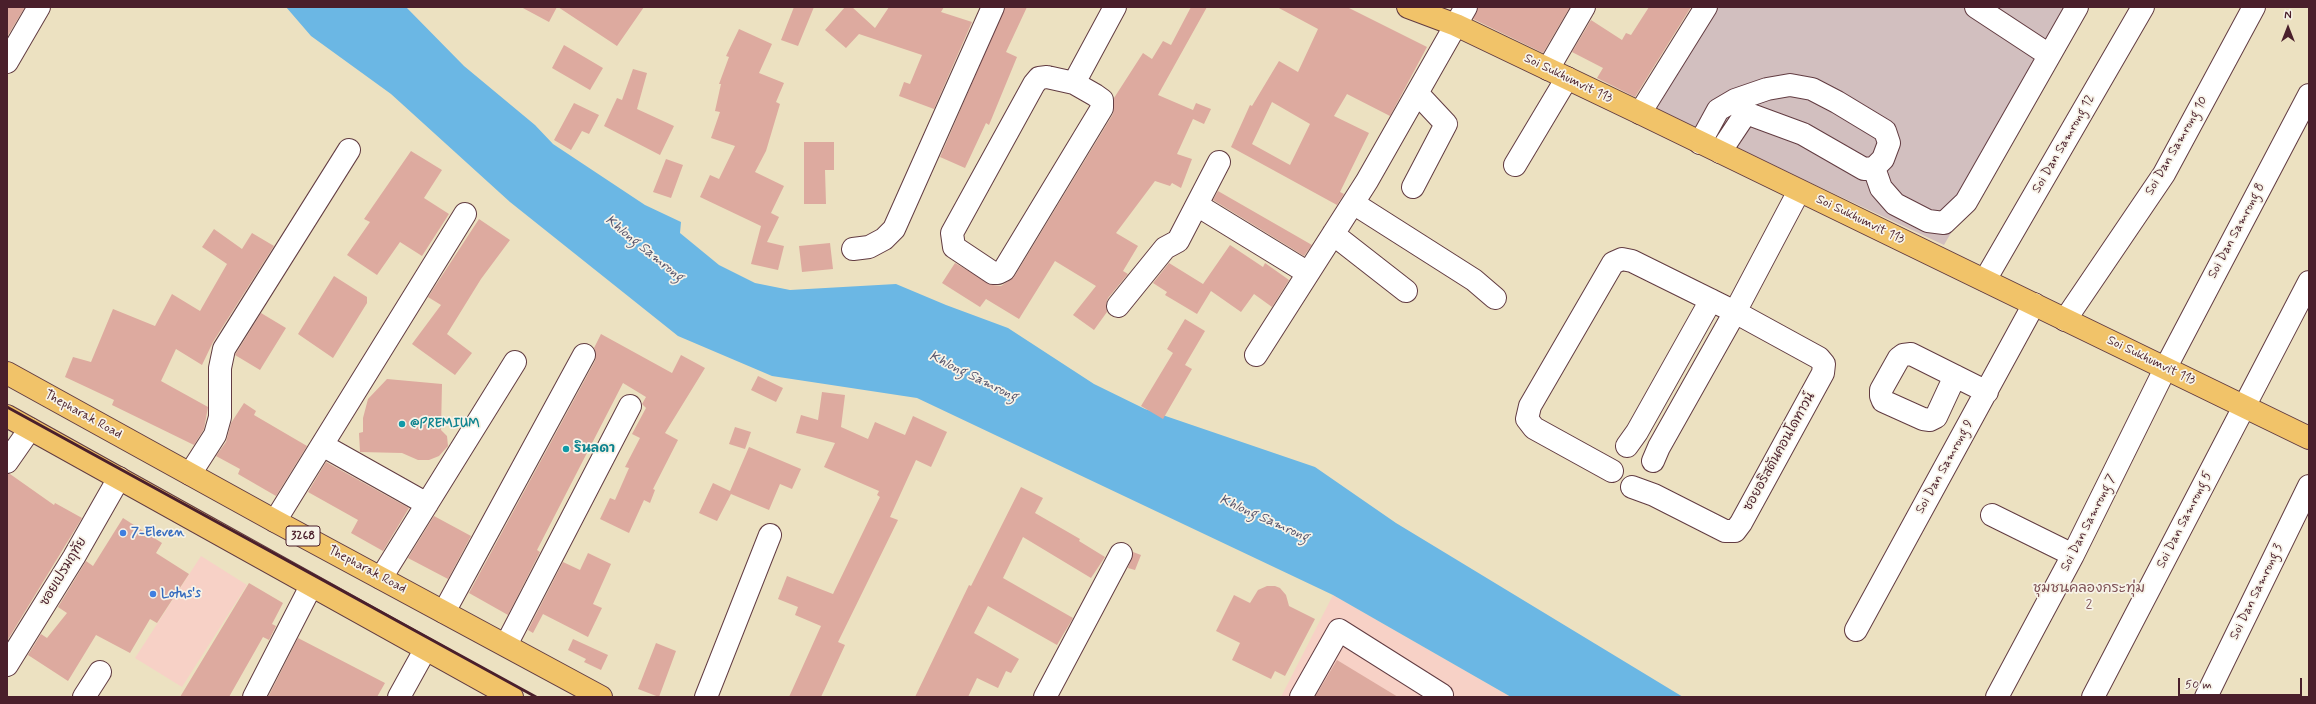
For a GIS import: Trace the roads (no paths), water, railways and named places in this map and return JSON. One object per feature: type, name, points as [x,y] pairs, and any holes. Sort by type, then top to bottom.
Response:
[{"type":"main road","name":"Soi Sukhumvit 113","points":[[1408,7],[1461,16],[1558,74],[2065,320],[2166,367],[2309,438]]},
{"type":"main road","name":"Thepharak Road","points":[[7,373],[275,521],[601,697]]},
{"type":"main road","points":[[7,416],[425,650],[512,697]]},
{"type":"street","points":[[7,62],[39,7]]},
{"type":"street","points":[[853,249],[869,247],[884,239],[894,229],[992,7]]},
{"type":"street","points":[[1074,83],[1115,7]]},
{"type":"street","points":[[1515,165],[1558,74],[1584,7]]},
{"type":"street","points":[[1640,113],[1706,7]]},
{"type":"street","points":[[1976,7],[2049,55]]},
{"type":"street","points":[[1874,168],[1881,188],[1895,204],[1928,221],[1944,223],[1966,202],[2077,7]]},
{"type":"street","name":"Soi Dan Samrong 12","points":[[1985,280],[2143,7]]},
{"type":"street","name":"Soi Dan Samrong 10","points":[[2065,320],[2164,174],[2254,7]]},
{"type":"street","points":[[1256,354],[1353,203],[1461,16]]},
{"type":"street","points":[[1047,77],[1074,83],[1102,100],[1102,108],[1004,270],[998,273],[993,272],[954,247],[952,233],[1034,84],[1039,78],[1047,77]]},
{"type":"street","points":[[1700,143],[1718,110],[1734,100],[1767,89],[1797,86],[1812,88],[1886,131],[1889,143],[1882,159],[1874,168],[1864,169],[1803,134],[1746,113],[1720,152]]},
{"type":"street","points":[[1413,187],[1446,124],[1417,93]]},
{"type":"street","name":"Soi Dan Samrong 8","points":[[2166,367],[2309,95]]},
{"type":"street","points":[[190,474],[215,435],[221,395],[220,368],[224,349],[349,150]]},
{"type":"street","points":[[1118,306],[1165,248],[1178,241],[1219,162]]},
{"type":"street","points":[[1653,461],[1659,447],[1734,312],[1799,190]]},
{"type":"street","points":[[1353,203],[1474,280],[1495,298]]},
{"type":"street","points":[[1197,205],[1308,272]]},
{"type":"street","points":[[275,521],[465,214]]},
{"type":"street","points":[[1333,234],[1406,291]]},
{"type":"street","name":"ซอยอริสตันคอนโดทาวน์","points":[[1622,258],[1632,261],[1711,300],[1819,358],[1824,364],[1823,373],[1741,523],[1734,530],[1725,531],[1654,495],[1620,482],[1612,471],[1534,428],[1528,419],[1530,406],[1613,264],[1622,258]]},
{"type":"street","name":"Soi Dan Samrong 5","points":[[2093,697],[2243,406],[2309,282]]},
{"type":"street","points":[[1612,471],[1614,458],[1617,452],[1627,446],[1637,432],[1711,300]]},
{"type":"street","name":"Soi Dan Samrong 9","points":[[1856,630],[2034,304]]},
{"type":"street","points":[[444,612],[584,354]]},
{"type":"street","points":[[381,578],[515,362]]},
{"type":"street","name":"Soi Dan Samrong 7","points":[[1997,697],[2073,556],[2166,367]]},
{"type":"street","points":[[1956,376],[1987,392]]},
{"type":"street","points":[[506,645],[630,406]]},
{"type":"street","points":[[7,462],[30,429]]},
{"type":"street","points":[[1627,446],[1642,447],[1648,451],[1653,461],[1654,471],[1651,478],[1640,486],[1632,487]]},
{"type":"street","points":[[331,450],[427,504]]},
{"type":"street","name":"ซอยเปรมฤทัย","points":[[7,665],[74,557],[119,478]]},
{"type":"street","name":"Soi Dan Samrong 3","points":[[2206,697],[2309,486]]},
{"type":"street","points":[[1992,516],[2073,556]]},
{"type":"street","points":[[706,697],[770,535]]},
{"type":"street","points":[[1045,697],[1121,554]]},
{"type":"street","points":[[254,697],[311,586]]},
{"type":"street","points":[[1301,697],[1339,630],[1442,695],[1441,697]]},
{"type":"street","points":[[399,697],[425,650]]},
{"type":"street","points":[[84,697],[100,672]]},
{"type":"water","name":"Khlong Samrong","points":[[286,7],[406,7],[464,66],[535,125],[553,144],[645,205],[681,222],[680,233],[719,265],[755,283],[790,290],[896,284],[946,305],[1008,328],[1094,384],[1145,409],[1315,467],[1396,523],[1683,697],[1511,697],[1333,595],[917,398],[772,376],[678,336],[510,202],[391,94],[311,36]]},
{"type":"railway","points":[[7,407],[536,697]]},
{"type":"place","name":"@PREMIUM","points":[[402,424]]},
{"type":"place","name":"รินลดา","points":[[566,449]]},
{"type":"place","name":"7-Eleven","points":[[123,533]]},
{"type":"place","name":"Lotus's","points":[[153,594]]},
{"type":"district","name":"ชุมชนคลองกระทุ่ม 2","points":[[2089,598]]}]
